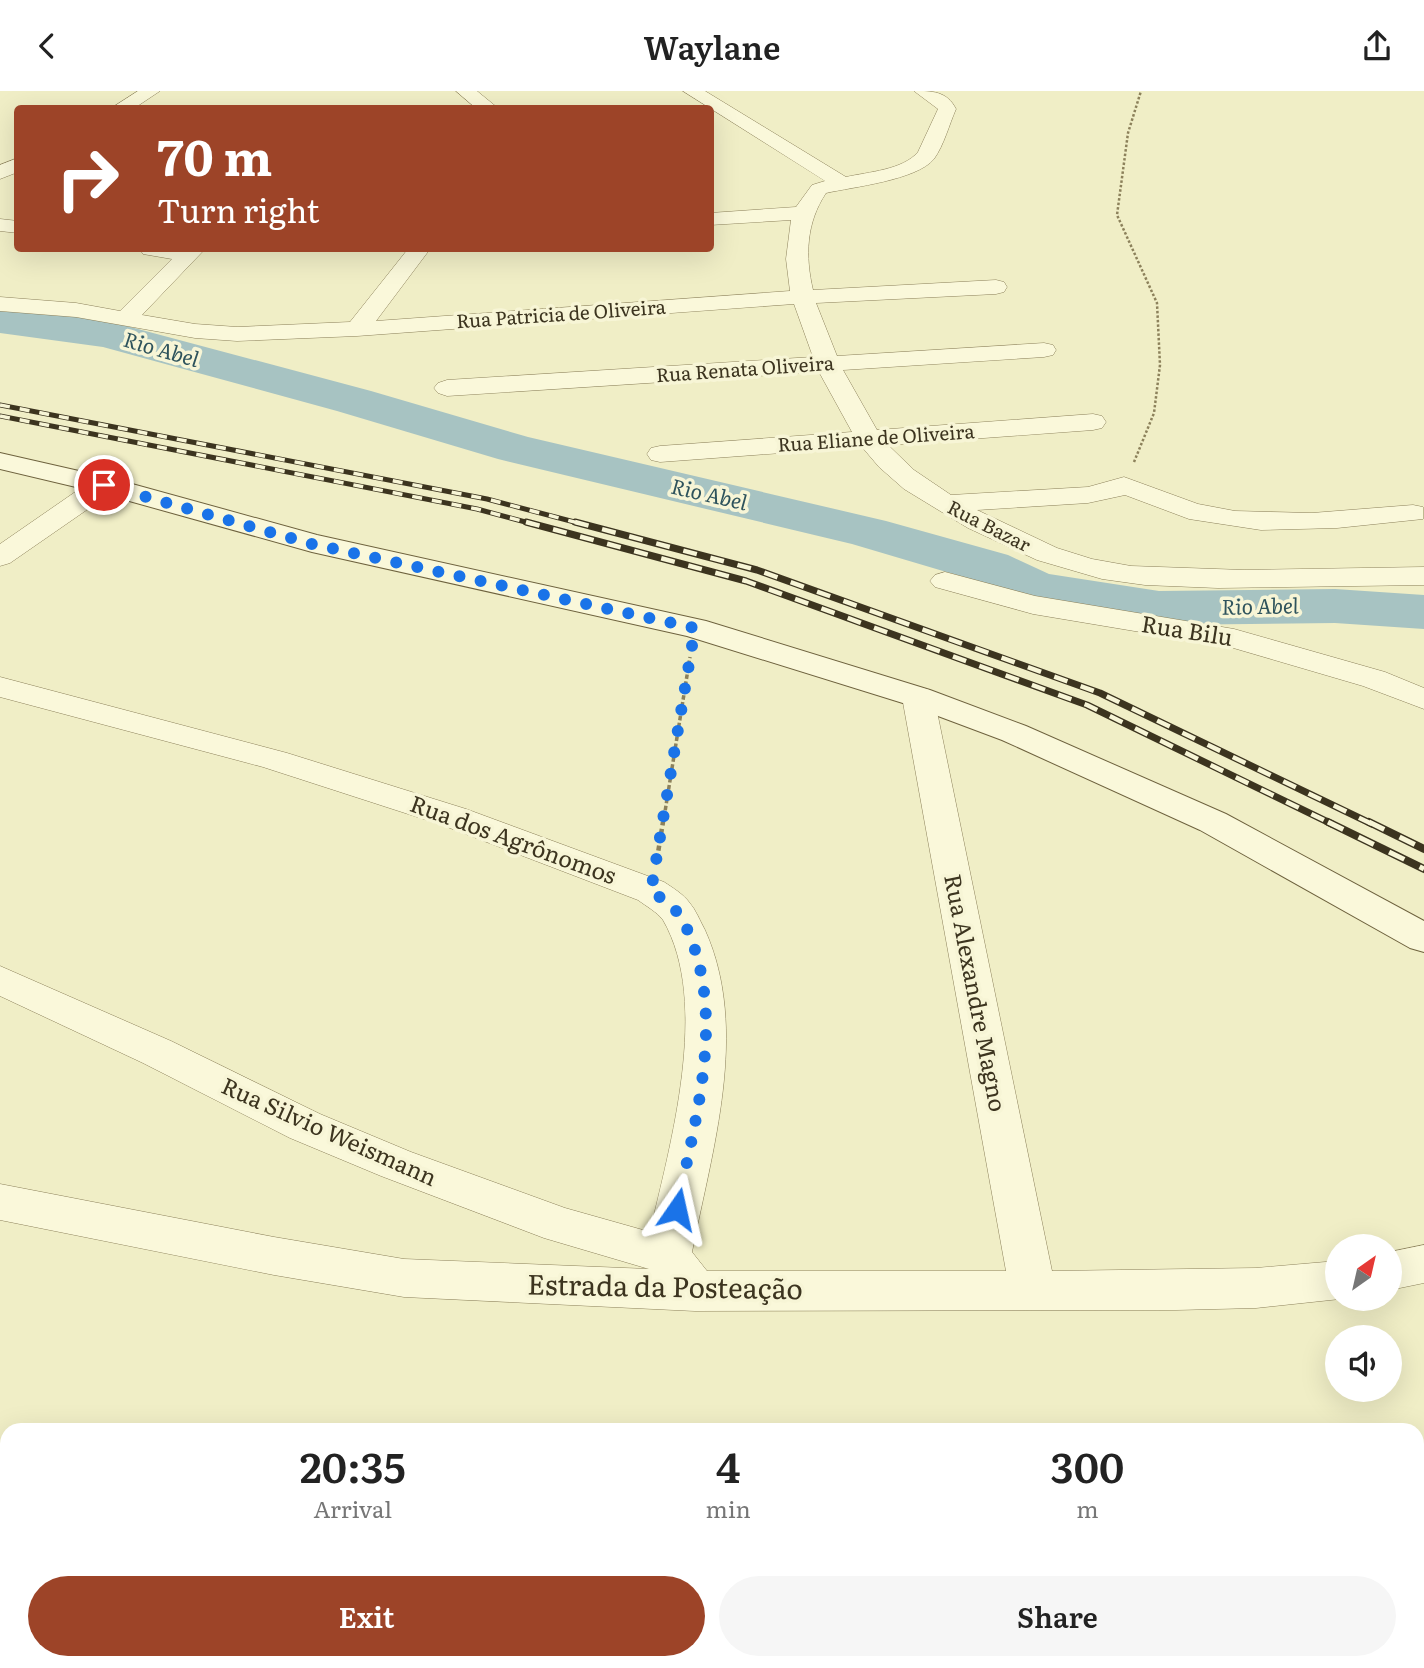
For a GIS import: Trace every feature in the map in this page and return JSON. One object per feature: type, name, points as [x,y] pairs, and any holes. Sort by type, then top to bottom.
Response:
[{"type":"main road","points":[[0,461],[104,485],[312,544],[695,628],[918,697],[1014,733],[1213,823],[1424,938]]},
{"type":"street","points":[[126,105],[151,91]]},
{"type":"street","points":[[465,91],[484,105]]},
{"type":"street","points":[[692,91],[840,182]]},
{"type":"street","points":[[714,219],[802,213],[819,189],[840,182],[908,169],[928,154],[947,109],[944,103],[923,91]]},
{"type":"street","name":"Rua Bazar","points":[[802,213],[797,235],[801,297],[827,364],[869,438],[887,460],[944,504],[1024,545],[1069,562],[1105,571],[1146,577],[1268,580],[1424,576]]},
{"type":"street","points":[[127,318],[189,252]]},
{"type":"street","points":[[357,329],[417,252]]},
{"type":"street","name":"Rua Patricia de Oliveira","points":[[0,304],[76,310],[217,334],[357,329],[801,297],[996,287]]},
{"type":"street","name":"Rua Renata Oliveira","points":[[447,388],[1044,350]]},
{"type":"street","name":"Rua Eliane de Oliveira","points":[[660,454],[1093,422]]},
{"type":"street","points":[[0,557],[104,485]]},
{"type":"street","points":[[944,504],[1088,495],[1113,491],[1124,485],[1191,510],[1229,519],[1276,523],[1413,513]]},
{"type":"street","name":"Rua Bilu","points":[[945,582],[1034,605],[1234,638],[1374,679],[1424,699]]},
{"type":"street","name":"Rua dos Agrônomos","points":[[0,687],[275,760],[454,817],[651,891],[678,912],[698,960],[706,1037],[681,1273]]},
{"type":"street","name":"Rua Alexandre Magno","points":[[918,697],[1032,1288]]},
{"type":"street","name":"Rua Silvio Weismann","points":[[0,980],[158,1052],[305,1126],[396,1164],[681,1273]]},
{"type":"street","name":"Estrada da Posteação","points":[[0,1202],[274,1256],[404,1278],[681,1273],[1032,1288],[1242,1289],[1325,1281]]},
{"type":"street","points":[[1402,1268],[1424,1263]]},
{"type":"path","points":[[1124,485],[1154,413],[1160,365],[1157,303],[1117,215],[1128,133],[1141,91]]},
{"type":"path","points":[[651,891],[695,628]]},
{"type":"waterway","name":"Rio Abel","points":[[0,320],[107,334],[354,401],[515,449],[867,532],[989,567],[1035,588],[1159,608],[1335,606],[1424,612]]},
{"type":"railway","points":[[0,405],[487,499],[582,524]]},
{"type":"railway","points":[[0,416],[477,509],[533,524]]},
{"type":"railway","points":[[526,522],[746,581],[1087,705],[1332,824]]},
{"type":"railway","points":[[575,522],[757,570],[1100,693],[1372,824]]},
{"type":"railway","points":[[1328,822],[1424,869]]},
{"type":"railway","points":[[1369,822],[1424,849]]},
{"type":"route","points":[[104,485],[312,544],[695,628],[651,891],[678,912],[698,960],[703,997],[706,1037],[701,1089],[677,1209]]}]
